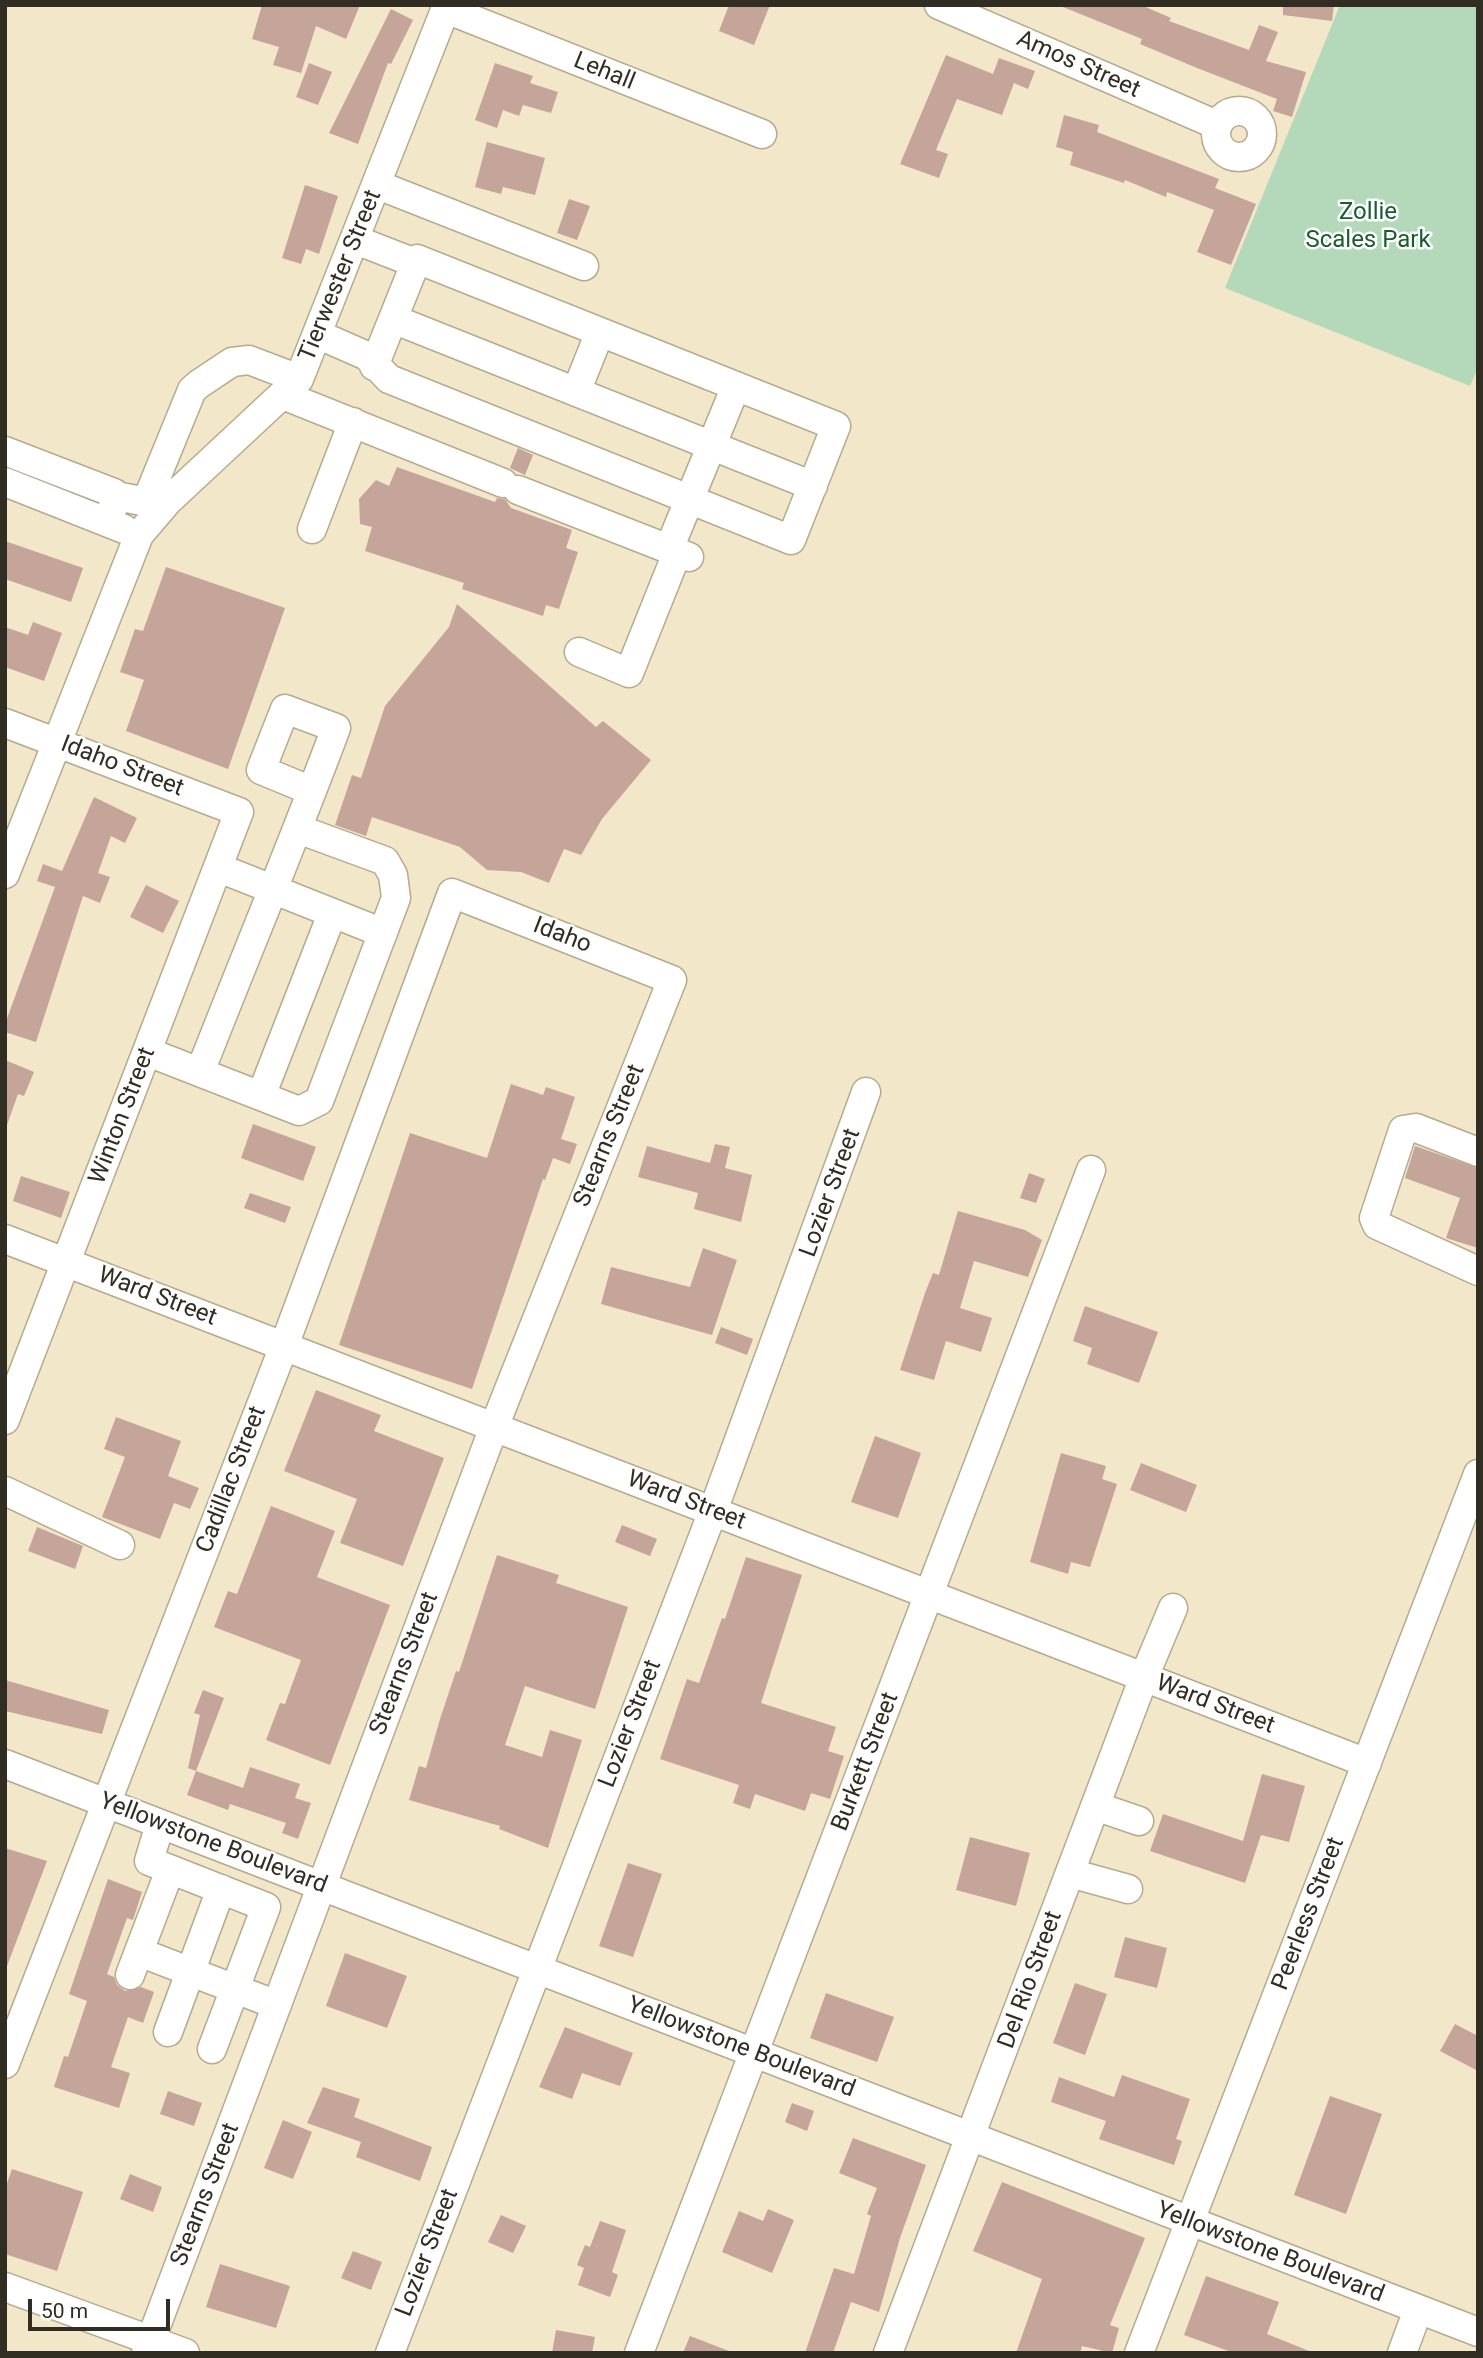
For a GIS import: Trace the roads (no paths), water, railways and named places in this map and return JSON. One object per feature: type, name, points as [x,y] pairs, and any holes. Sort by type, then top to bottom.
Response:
[{"type":"street","name":"Amos Street","points":[[939,5],[1217,125]]},
{"type":"street","name":"Lehall","points":[[446,7],[762,134]]},
{"type":"street","name":"Tierwester Street","points":[[139,535],[169,501],[291,387],[317,334],[356,240],[446,7]]},
{"type":"street","points":[[378,185],[584,266]]},
{"type":"street","points":[[356,240],[415,263]]},
{"type":"street","points":[[317,334],[359,351],[374,366],[389,379],[792,540],[836,426],[417,259],[374,366]]},
{"type":"street","points":[[393,319],[813,486]]},
{"type":"street","points":[[576,392],[600,332]]},
{"type":"street","points":[[5,451],[116,496],[142,501],[149,495],[192,390],[232,362],[249,360],[353,422],[678,553]]},
{"type":"street","points":[[579,652],[629,673],[678,553],[690,499],[736,386]]},
{"type":"street","points":[[312,529],[353,422]]},
{"type":"street","points":[[5,482],[139,535],[5,874]]},
{"type":"street","points":[[106,522],[116,496]]},
{"type":"street","name":"Idaho Street","points":[[5,723],[239,811]]},
{"type":"street","points":[[200,1072],[271,888],[312,791]]},
{"type":"street","name":"Winton Street","points":[[5,1420],[239,811]]},
{"type":"street","points":[[148,1052],[299,1111],[319,1101],[396,898],[393,875],[385,861],[298,829]]},
{"type":"street","points":[[219,868],[383,933]]},
{"type":"street","name":"Idaho","points":[[452,893],[672,980]]},
{"type":"street","name":"Cadillac Street","points":[[5,2064],[284,1346],[452,893]]},
{"type":"street","points":[[261,1096],[332,914]]},
{"type":"street","name":"Stearns Street","points":[[149,2346],[494,1427],[672,980]]},
{"type":"street","name":"Lozier Street","points":[[390,2353],[713,1511],[866,1092]]},
{"type":"street","points":[[1478,1152],[1416,1128],[1403,1130],[1374,1218],[1377,1225],[1478,1271]]},
{"type":"street","name":"Burkett Street","points":[[639,2353],[1091,1170]]},
{"type":"street","name":"Ward Street","points":[[5,1239],[1367,1763]]},
{"type":"street","name":"Peerless Street","points":[[1139,2353],[1478,1474]]},
{"type":"street","points":[[5,1491],[120,1545]]},
{"type":"street","name":"Del Rio Street","points":[[888,2353],[1144,1677],[1173,1608]]},
{"type":"street","name":"Yellowstone Boulevard","points":[[5,1764],[1478,2332]]},
{"type":"street","points":[[1095,1806],[1139,1821]]},
{"type":"street","points":[[160,1824],[149,1861],[266,1907],[212,2049]]},
{"type":"street","points":[[170,1870],[134,1964],[190,1972],[277,2006]]},
{"type":"street","points":[[1070,1873],[1128,1889]]},
{"type":"street","points":[[168,2032],[221,1889]]},
{"type":"street","points":[[5,2287],[149,2346],[185,2353]]},
{"type":"street","points":[[1402,2353],[1418,2310]]},
{"type":"park label","name":"Zollie Scales Park","points":[[1368,227]]}]
